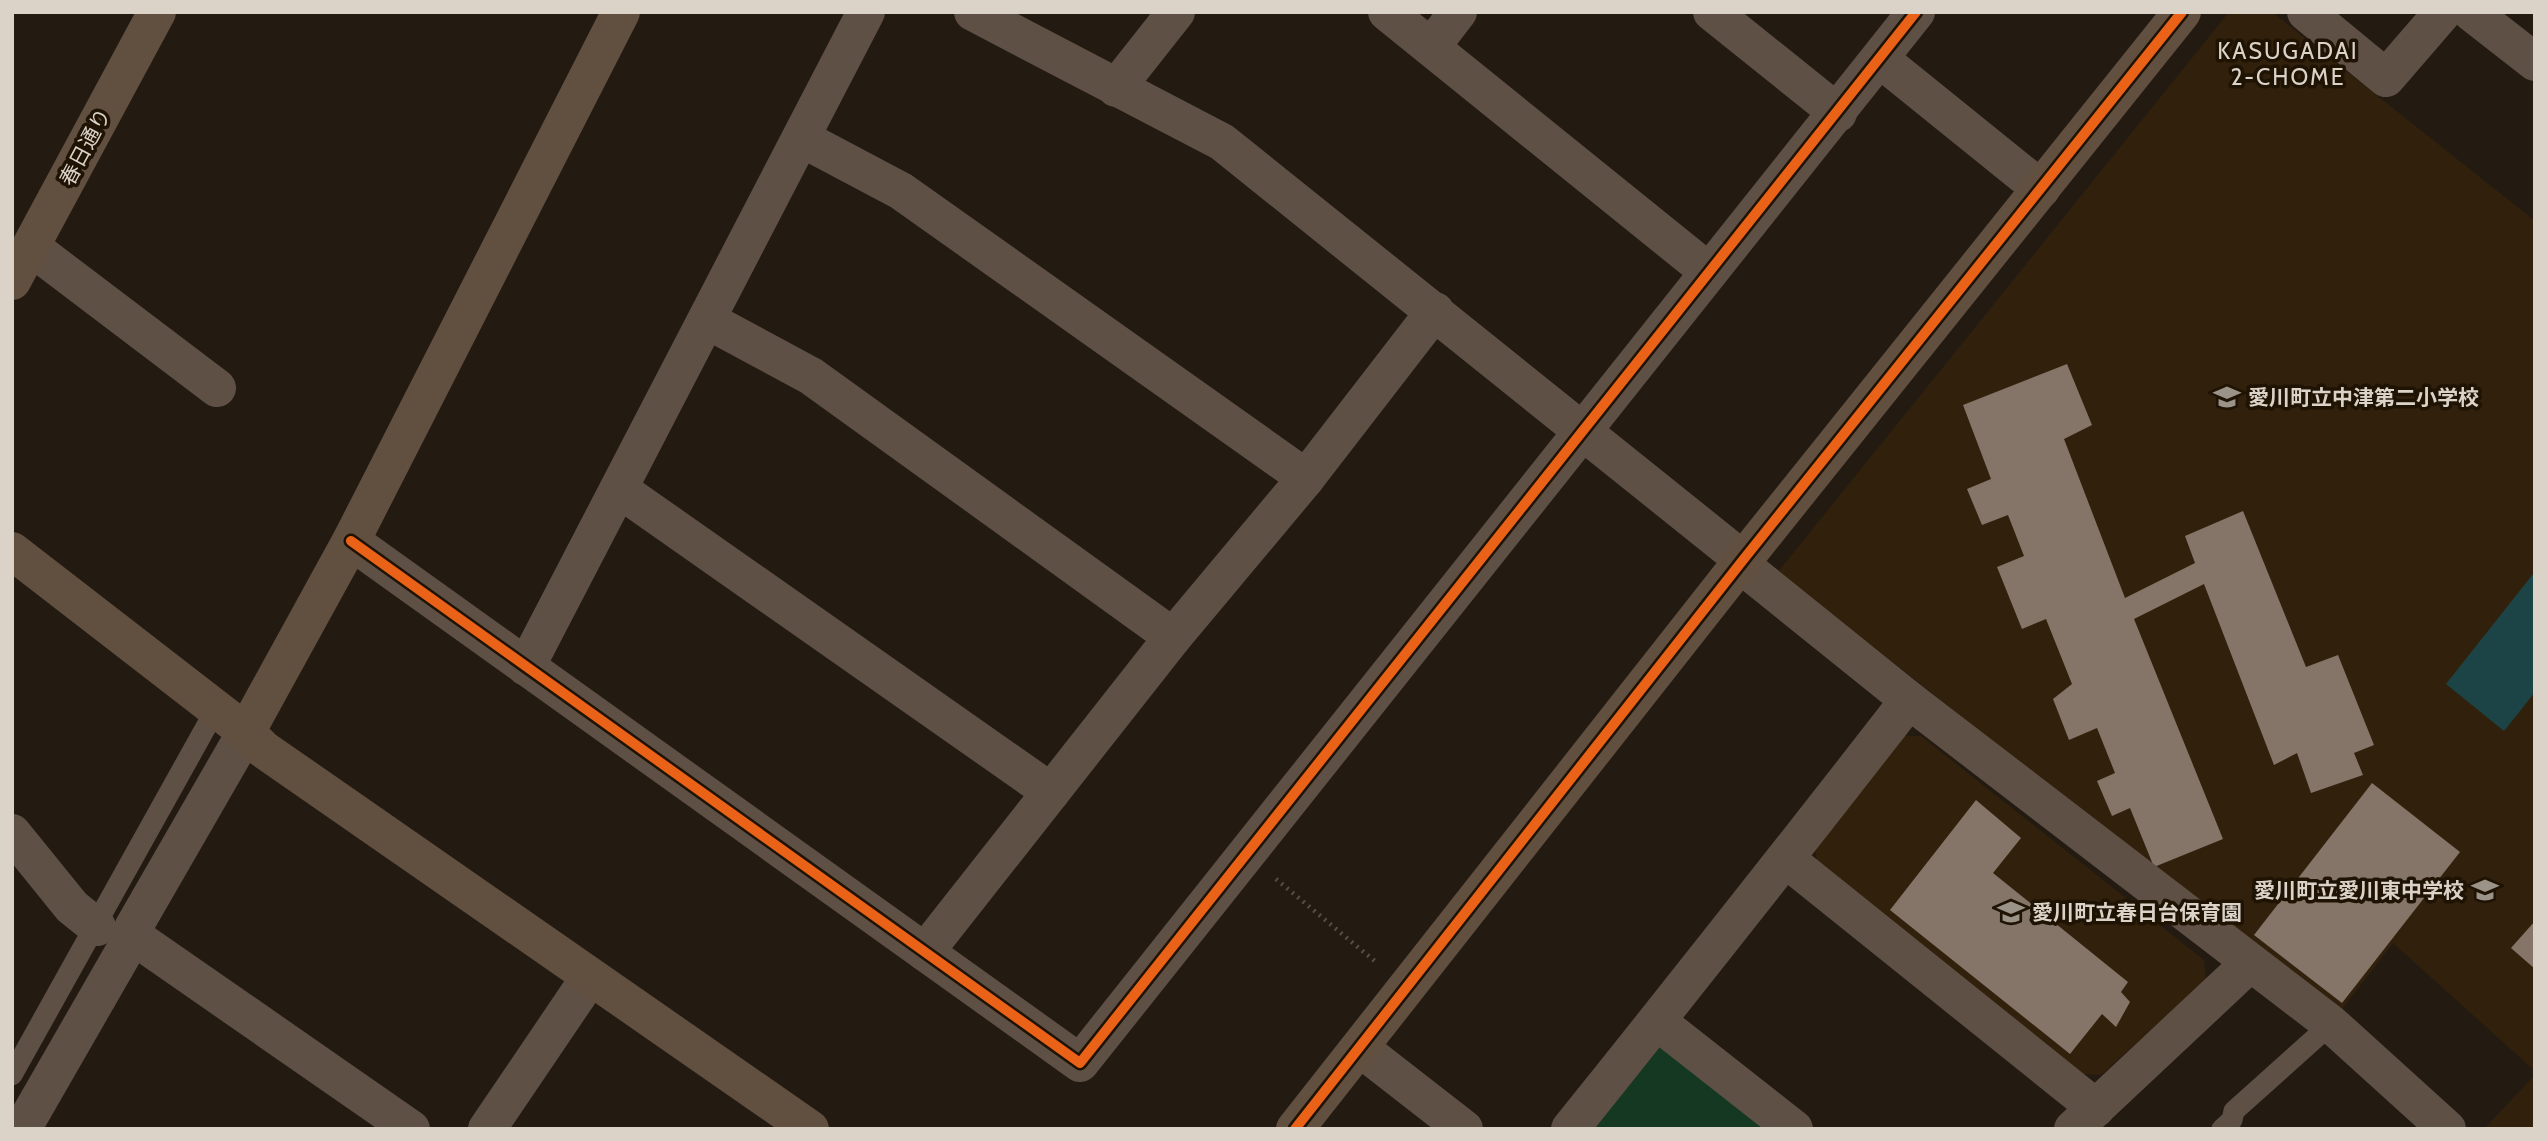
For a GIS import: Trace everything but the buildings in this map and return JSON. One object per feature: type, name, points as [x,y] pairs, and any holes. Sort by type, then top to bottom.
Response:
[{"type":"street","name":"春日通り","points":[[12,281],[157,12]]},
{"type":"street","points":[[26,1127],[133,936],[133,928],[246,732],[351,541],[621,12]]},
{"type":"street","points":[[526,667],[866,12]]},
{"type":"street","points":[[973,12],[1222,142],[1585,431],[1909,700],[2249,964],[2331,1024],[2446,1129]]},
{"type":"street","points":[[1116,89],[1176,12]]},
{"type":"street","points":[[1387,12],[1709,272]]},
{"type":"street","points":[[1431,47],[1458,12]]},
{"type":"street","points":[[1712,12],[1838,113]]},
{"type":"street","points":[[351,541],[1080,1063],[1916,12]]},
{"type":"street","points":[[1295,1129],[1741,562],[2182,12]]},
{"type":"street","points":[[2306,12],[2386,78],[2443,12]]},
{"type":"street","points":[[2471,12],[2535,62]]},
{"type":"street","points":[[1880,59],[2040,189]]},
{"type":"street","points":[[801,138],[901,191],[1306,478]]},
{"type":"street","points":[[31,247],[217,388]]},
{"type":"street","points":[[925,952],[1173,638],[1306,478],[1435,311]]},
{"type":"street","points":[[707,320],[811,376],[1173,638]]},
{"type":"street","points":[[619,489],[1051,792]]},
{"type":"street","points":[[12,551],[246,732],[263,749],[810,1129]]},
{"type":"street","points":[[1570,1129],[1658,1022],[1679,989],[1786,859],[1909,700]]},
{"type":"street","points":[[12,833],[72,907],[97,927]]},
{"type":"street","points":[[1786,859],[2084,1118],[2249,964]]},
{"type":"street","points":[[133,936],[411,1129]]},
{"type":"street","points":[[487,1129],[590,976]]},
{"type":"street","points":[[1658,1022],[1794,1129]]},
{"type":"street","points":[[1360,1048],[1461,1128]]},
{"type":"lane","points":[[12,1075],[97,927],[216,709]]},
{"type":"lane","points":[[2222,1129],[2231,1120],[2234,1111],[2331,1024]]},
{"type":"path","points":[[1247,854],[1407,989]]},
{"type":"shaded area","name":"愛川町立中津第二小学校","points":[[2229,12],[2272,12],[2535,221],[2535,1071],[2393,943],[2339,1013],[1778,572]]},
{"type":"shaded area","name":"愛川町立春日台保育園","points":[[1904,736],[1921,736],[2204,960],[2206,980],[2101,1075],[2084,1074],[1817,864],[1815,847]]},
{"type":"shaded area","points":[[2535,1075],[2535,1129],[2484,1129]]},
{"type":"green space","points":[[1662,1044],[1766,1129],[1590,1129]]},
{"type":"water","points":[[2533,574],[2535,692],[2504,731],[2446,684]]},
{"type":"cycle path","points":[[351,541],[1080,1063],[1916,12]]},
{"type":"cycle path","points":[[1295,1129],[1743,560],[2182,12]]},
{"type":"place","name":"愛川町立中津第二小学校","points":[[2227,397]]},
{"type":"place","name":"愛川町立愛川東中学校","points":[[2485,890]]},
{"type":"place","name":"愛川町立春日台保育園","points":[[2011,912]]},
{"type":"district","name":"KASUGADAI 2-CHOME","points":[[2288,64]]}]
